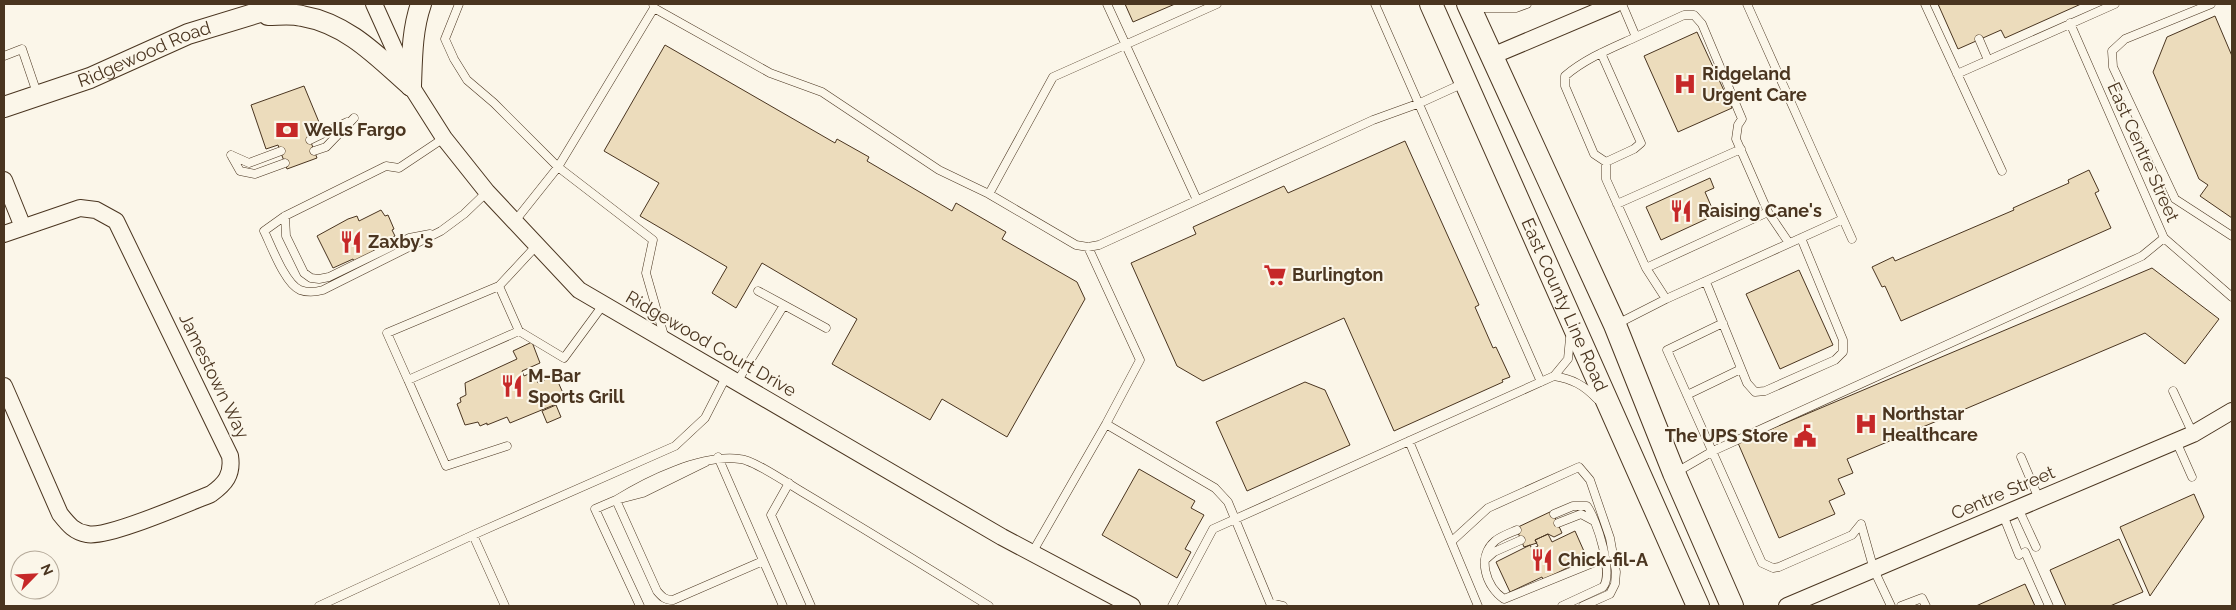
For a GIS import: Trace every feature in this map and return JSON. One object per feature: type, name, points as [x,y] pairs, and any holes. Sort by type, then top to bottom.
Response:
[{"type":"main road","name":"East County Line Road","points":[[1431,4],[1698,606]]},
{"type":"main road","name":"East County Line Road","points":[[1469,6],[1615,325],[1674,473],[1732,606]]},
{"type":"street","name":"Ridgewood Road","points":[[4,107],[90,78],[188,34],[286,4]]},
{"type":"street","name":"Ridgewood Court Drive","points":[[374,4],[411,86],[444,138],[487,192],[538,244],[579,290],[1032,553],[1132,606]]},
{"type":"street","points":[[411,86],[412,50],[416,19],[421,4]]},
{"type":"street","points":[[1492,56],[1615,4]]},
{"type":"street","points":[[251,14],[301,15],[333,24],[356,38],[411,86]]},
{"type":"street","points":[[4,180],[23,226]]},
{"type":"street","name":"Jamestown Way","points":[[4,234],[80,208],[96,210],[116,221],[230,456],[232,468],[225,484],[211,494],[110,532],[88,535],[72,529],[60,514],[4,386]]},
{"type":"street","name":"Centre Street","points":[[1787,606],[2193,434],[2232,410]]},
{"type":"lane","points":[[459,4],[445,39],[454,59],[467,80],[494,103],[558,167],[653,240],[646,273],[666,342]]},
{"type":"lane","points":[[1106,4],[1197,200]]},
{"type":"lane","points":[[989,194],[1053,77],[1125,43],[1217,4]]},
{"type":"lane","points":[[1375,4],[1542,382]]},
{"type":"lane","points":[[1469,6],[1516,8],[1527,4]]},
{"type":"lane","points":[[1622,4],[1636,37]]},
{"type":"lane","points":[[1747,4],[1852,238]]},
{"type":"lane","points":[[1925,4],[2002,171]]},
{"type":"lane","points":[[1958,74],[2115,4]]},
{"type":"lane","points":[[2211,4],[2126,39],[2112,51],[2113,67],[2175,199],[2232,236]]},
{"type":"lane","points":[[515,221],[558,167],[653,6],[770,73],[822,92],[939,170],[989,194],[1076,245],[1088,247],[1099,245],[1373,120],[1420,103],[1466,82]]},
{"type":"lane","points":[[1606,162],[1594,154],[1565,86],[1565,76],[1601,53],[1684,15],[1694,16],[1702,24],[1742,119],[1736,132],[1741,149],[1768,212],[1789,243]]},
{"type":"lane","name":"East Centre Street","points":[[2070,23],[2164,238],[2232,297]]},
{"type":"lane","points":[[1979,40],[1988,60]]},
{"type":"lane","points":[[4,56],[22,49],[38,96]]},
{"type":"lane","points":[[1601,53],[1641,143],[1634,149],[1606,162]]},
{"type":"lane","points":[[310,140],[354,118],[326,147],[314,151]]},
{"type":"lane","points":[[444,138],[399,168],[386,166],[284,216],[264,231],[286,277],[299,290],[313,292],[323,290],[441,231],[464,214],[487,192]]},
{"type":"lane","points":[[1617,204],[1741,149]]},
{"type":"lane","points":[[281,152],[250,163],[232,155],[240,171],[255,174],[285,163]]},
{"type":"lane","points":[[1606,162],[1606,179],[1646,268],[1666,300]]},
{"type":"lane","points":[[1646,268],[1768,212]]},
{"type":"lane","points":[[284,216],[286,236],[304,273],[311,278],[319,279],[329,277],[409,238],[441,231]]},
{"type":"lane","points":[[1615,325],[1843,219]]},
{"type":"lane","points":[[1706,282],[1747,383],[1756,392],[1765,391],[1835,360],[1843,352],[1843,340],[1801,238]]},
{"type":"lane","points":[[1674,473],[1713,451],[2142,256],[2164,238]]},
{"type":"lane","points":[[508,446],[446,466],[387,333],[499,286],[538,244]]},
{"type":"lane","points":[[1032,553],[1106,424],[1140,360],[1088,247]]},
{"type":"lane","points":[[499,286],[519,331],[564,358],[603,304]]},
{"type":"lane","points":[[758,291],[826,328]]},
{"type":"lane","points":[[1172,606],[1213,529],[1554,376],[1568,360],[1570,351],[1570,334],[1565,303]]},
{"type":"lane","points":[[319,606],[473,535],[675,446],[705,418],[784,305]]},
{"type":"lane","points":[[1723,323],[1667,350],[1762,563],[1768,567],[1779,567],[1852,535],[1861,524],[1874,570],[1891,606]]},
{"type":"lane","points":[[408,380],[519,331]]},
{"type":"lane","points":[[1687,395],[1741,369]]},
{"type":"lane","points":[[1554,376],[1574,381],[1587,388],[1614,418]]},
{"type":"lane","points":[[2173,390],[2193,434]]},
{"type":"lane","points":[[1106,424],[1215,488],[1228,502],[1270,603],[1283,606]]},
{"type":"lane","points":[[1409,441],[1478,606]]},
{"type":"lane","points":[[2176,441],[2192,478]]},
{"type":"lane","points":[[718,457],[783,606]]},
{"type":"lane","points":[[640,606],[595,509],[616,500],[643,493],[718,457],[743,459],[789,484],[989,606]]},
{"type":"lane","points":[[2021,457],[2039,499]]},
{"type":"lane","points":[[1452,541],[1488,508],[1579,467],[1590,480],[1593,488],[1610,538],[1616,572],[1615,584],[1610,594],[1583,606]]},
{"type":"lane","points":[[789,484],[771,515],[811,606]]},
{"type":"lane","points":[[616,500],[657,591],[662,597],[673,600],[763,562]]},
{"type":"lane","points":[[1554,514],[1580,505],[1587,506],[1594,521],[1608,573],[1607,583],[1603,587],[1562,606]]},
{"type":"lane","points":[[2018,508],[2036,547]]},
{"type":"lane","points":[[1558,523],[1581,514],[1594,521]]},
{"type":"lane","points":[[2003,514],[2049,606]]},
{"type":"lane","points":[[1517,530],[1492,543],[1484,561],[1489,583],[1496,593],[1504,599],[1605,558]]},
{"type":"lane","points":[[473,535],[504,606]]},
{"type":"lane","points":[[1484,561],[1494,552],[1521,540]]},
{"type":"lane","points":[[1901,606],[1922,598],[1926,606]]},
{"type":"building","points":[[1125,4],[1175,4],[1133,22]]},
{"type":"building","points":[[1938,4],[2081,4],[2005,38],[2001,30],[1958,49]]},
{"type":"building","points":[[2215,16],[2232,56],[2232,218],[2200,196],[2208,185],[2199,179],[2153,72],[2167,37]]},
{"type":"building","points":[[1697,32],[1732,108],[1678,132],[1644,56]]},
{"type":"building","points":[[665,45],[835,143],[837,139],[869,157],[867,161],[952,211],[956,203],[1006,232],[1002,239],[1077,282],[1085,299],[1007,437],[942,399],[930,420],[832,364],[857,319],[762,263],[736,308],[712,293],[727,267],[640,216],[659,183],[604,151]]},
{"type":"building","name":"Wells Fargo","points":[[304,86],[321,127],[307,132],[317,158],[287,169],[278,145],[266,149],[251,105]]},
{"type":"building","points":[[1405,141],[1479,305],[1475,307],[1493,348],[1496,347],[1510,377],[1502,380],[1503,382],[1394,431],[1344,318],[1203,381],[1177,366],[1131,263],[1196,234],[1193,227],[1284,186],[1288,193]]},
{"type":"building","points":[[2089,170],[2099,191],[2095,193],[2111,228],[1901,321],[1885,286],[1882,287],[1872,267],[1893,257],[1895,261],[2014,210],[2013,208],[2069,183],[2068,180]]},
{"type":"building","name":"Raising Cane's","points":[[1710,178],[1714,188],[1705,192],[1715,215],[1661,240],[1646,207]]},
{"type":"building","name":"Zaxby's","points":[[381,210],[385,216],[388,215],[395,236],[372,247],[374,251],[355,263],[353,259],[333,268],[317,236],[348,219],[357,216],[359,221]]},
{"type":"building","points":[[2152,268],[2219,319],[2185,364],[2145,333],[1847,459],[1853,473],[1838,479],[1845,494],[1829,501],[1835,514],[1779,538],[1738,443]]},
{"type":"building","points":[[1799,270],[1833,345],[1780,369],[1746,294]]},
{"type":"building","name":"M-Bar Sports Grill","points":[[532,342],[540,363],[522,371],[524,376],[533,372],[538,383],[555,375],[566,400],[510,423],[507,417],[487,425],[487,423],[480,426],[478,422],[465,425],[457,404],[461,402],[460,398],[466,395],[465,383],[517,359],[513,351]]},
{"type":"building","points":[[1305,382],[1325,390],[1350,445],[1247,491],[1216,422]]},
{"type":"building","points":[[556,405],[561,417],[547,423],[542,411]]},
{"type":"building","points":[[1139,469],[1195,501],[1191,508],[1204,515],[1185,549],[1191,552],[1177,578],[1102,535]]},
{"type":"building","points":[[2194,494],[2204,517],[2150,596],[2120,527]]},
{"type":"building","points":[[1552,511],[1562,533],[1554,537],[1548,534],[1535,540],[1537,543],[1524,547],[1516,528]]},
{"type":"building","name":"Chick-fil-A","points":[[1575,531],[1587,558],[1543,580],[1542,577],[1510,592],[1496,562],[1530,545],[1532,549],[1538,546],[1535,540],[1548,534],[1552,542]]},
{"type":"building","points":[[2119,539],[2143,592],[2110,606],[2066,606],[2050,570]]},
{"type":"building","points":[[2025,584],[2035,606],[1976,606]]},
{"type":"place","name":"Ridgeland Urgent Care","points":[[1685,84]]},
{"type":"place","name":"Wells Fargo","points":[[287,130]]},
{"type":"place","name":"Raising Cane's","points":[[1681,211]]},
{"type":"place","name":"Zaxby's","points":[[351,242]]},
{"type":"place","name":"Burlington","points":[[1275,275]]},
{"type":"place","name":"M-Bar Sports Grill","points":[[512,386]]},
{"type":"place","name":"Northstar Healthcare","points":[[1866,424]]},
{"type":"place","name":"The UPS Store","points":[[1805,436]]},
{"type":"place","name":"Chick-fil-A","points":[[1542,560]]}]
